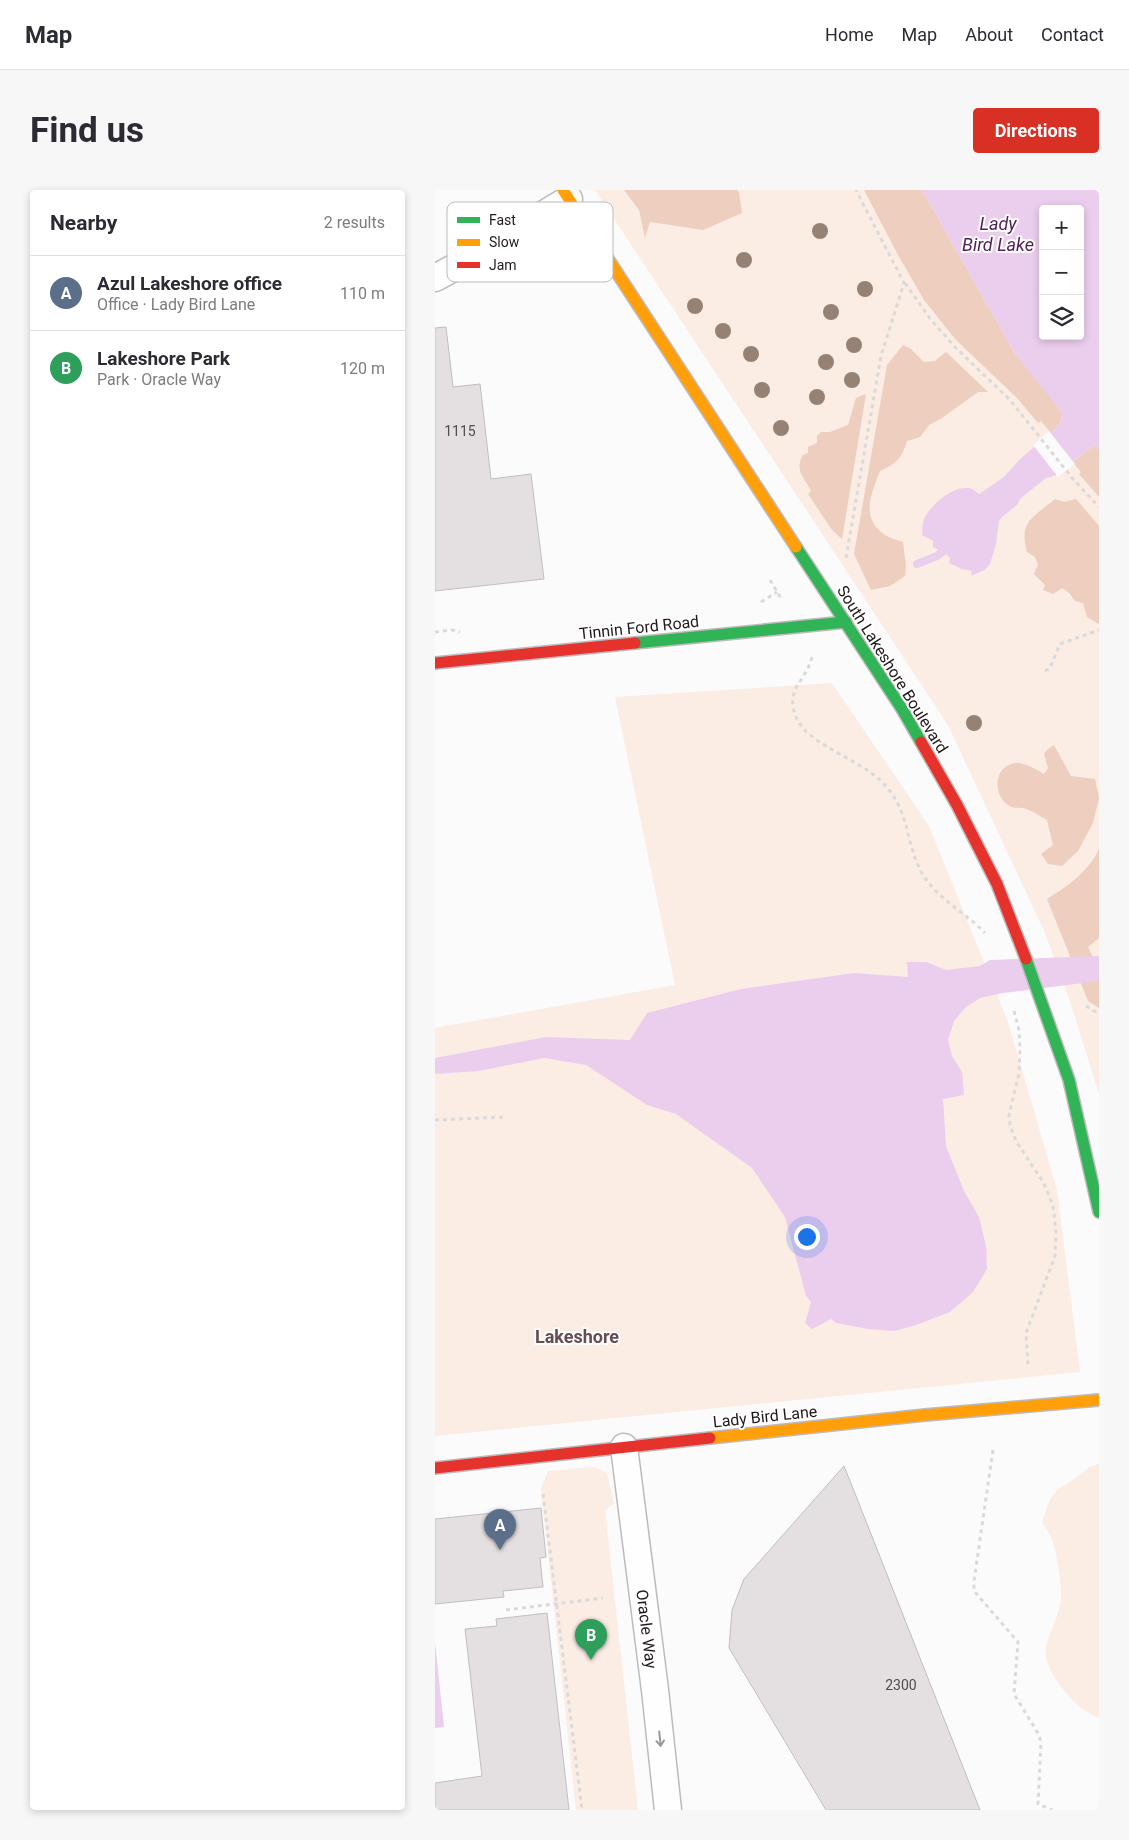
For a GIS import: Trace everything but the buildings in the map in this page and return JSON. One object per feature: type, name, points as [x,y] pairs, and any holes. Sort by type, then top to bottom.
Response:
[{"type":"main road","name":"South Lakeshore Boulevard","points":[[613,267],[902,709],[957,805],[997,884],[1043,1001],[1069,1080],[1099,1212]]},
{"type":"main road","name":"Tinnin Ford Road","points":[[435,663],[846,622]]},
{"type":"main road","name":"Lady Bird Lane","points":[[435,1468],[925,1415],[1099,1400]]},
{"type":"street","points":[[554,202],[566,194]]},
{"type":"street","points":[[435,278],[447,271]]},
{"type":"street","name":"Oracle Way","points":[[624,1447],[655,1690],[668,1810]]},
{"type":"path","points":[[856,190],[904,283],[931,320],[955,347],[1010,400],[1073,479],[1099,507]]},
{"type":"path","points":[[846,558],[881,356],[904,283]]},
{"type":"path","points":[[770,580],[782,600]]},
{"type":"path","points":[[1045,671],[1050,668],[1060,644],[1099,630]]},
{"type":"path","points":[[812,657],[809,667],[793,692],[791,702],[797,720],[807,732],[865,767],[882,781],[897,799],[905,818],[917,863],[923,875],[947,902],[974,922],[987,936]]},
{"type":"path","points":[[1012,1004],[1019,1030],[1021,1049],[1019,1073],[1009,1114],[1010,1125],[1016,1142],[1043,1182],[1053,1205],[1056,1232],[1055,1256],[1026,1333],[1027,1365]]},
{"type":"path","points":[[1086,1006],[1099,1014]]},
{"type":"path","points":[[435,1120],[507,1117]]},
{"type":"path","points":[[993,1450],[974,1590],[1018,1642],[1013,1694],[1039,1734],[1041,1742],[1038,1804],[1052,1810]]},
{"type":"path","points":[[543,1494],[582,1810]]},
{"type":"path","points":[[505,1610],[603,1598]]},
{"type":"shaded area","points":[[595,190],[950,190],[1016,321],[1099,389],[1099,1094],[1070,1001],[1045,933],[948,725],[613,217],[613,202],[603,202]]},
{"type":"shaded area","points":[[624,190],[737,190],[739,192],[742,213],[703,230],[650,222],[645,238],[639,210]]},
{"type":"shaded area","points":[[864,190],[922,190],[1014,352],[1062,412],[1059,424],[1051,433],[1041,421],[1038,423],[1017,398],[956,340],[924,300]]},
{"type":"shaded area","points":[[903,345],[911,349],[924,362],[935,361],[946,352],[988,392],[978,392],[929,425],[920,437],[907,441],[898,460],[880,471],[871,497],[870,513],[872,521],[887,536],[903,542],[906,566],[905,576],[890,586],[871,590],[854,554],[887,365]]},
{"type":"shaded area","points":[[866,394],[842,539],[832,530],[808,494],[811,491],[801,473],[799,465],[803,455],[808,453],[808,447],[817,443],[817,436],[821,432],[830,432],[848,425],[856,398]]},
{"type":"shaded area","points":[[1094,445],[1099,450],[1099,497],[1079,474],[1081,472],[1073,462]]},
{"type":"shaded area","points":[[1055,499],[1064,502],[1076,499],[1099,526],[1099,624],[1087,617],[1083,603],[1075,601],[1062,588],[1053,594],[1043,590],[1045,585],[1034,574],[1038,565],[1035,557],[1027,552],[1025,542],[1026,526]]},
{"type":"shaded area","points":[[832,683],[929,826],[1008,1022],[1057,1190],[1080,1372],[435,1436],[435,1028],[675,985],[615,697]]},
{"type":"shaded area","points":[[1054,745],[1071,776],[1095,779],[1099,798],[1093,823],[1078,851],[1062,866],[1048,864],[1041,854],[1053,845],[1047,820],[1029,810],[1008,805],[1000,795],[997,783],[998,777],[1005,767],[1015,763],[1028,766],[1044,774],[1048,768],[1044,754]]},
{"type":"shaded area","points":[[1099,849],[1099,938],[1088,947],[1099,970],[1099,1008],[1088,1001],[1047,899],[1070,884],[1083,872]]},
{"type":"shaded area","points":[[1099,1464],[1099,1718],[1081,1708],[1063,1689],[1055,1679],[1046,1657],[1046,1648],[1059,1610],[1061,1590],[1054,1545],[1042,1522],[1050,1499],[1058,1489],[1089,1467]]},
{"type":"shaded area","points":[[595,1467],[607,1473],[614,1504],[605,1510],[638,1810],[576,1810],[541,1488],[548,1471]]},
{"type":"water","name":"Lady Bird Lake","points":[[922,190],[1099,190],[1099,450],[1094,445],[1057,475],[1046,478],[1021,498],[1017,505],[1002,517],[999,521],[996,544],[990,564],[985,570],[971,576],[972,571],[949,563],[950,558],[933,547],[933,541],[922,535],[923,521],[927,514],[936,503],[953,491],[967,488],[979,494],[1004,477],[1018,461],[1058,426],[1062,417],[1061,412],[1014,352]]},
{"type":"water","points":[[1099,956],[1099,981],[1003,993],[980,998],[966,1007],[954,1021],[948,1040],[952,1056],[962,1072],[964,1095],[943,1099],[946,1146],[964,1191],[979,1217],[986,1246],[987,1269],[973,1292],[950,1312],[894,1331],[868,1329],[836,1323],[831,1319],[812,1329],[805,1323],[811,1302],[806,1296],[785,1217],[752,1168],[676,1114],[647,1105],[586,1065],[544,1058],[479,1071],[435,1074],[435,1058],[546,1037],[630,1040],[647,1013],[741,989],[854,973],[908,977],[907,962],[926,962],[946,970],[980,966],[990,960]]},
{"type":"water","points":[[435,1642],[444,1727],[435,1728]]},
{"type":"pier","points":[[1049,431],[1075,464],[1058,477],[1033,445]]},
{"type":"waterway","points":[[917,564],[937,556],[950,546]]},
{"type":"traffic: fast","points":[[796,547],[902,709],[921,742]]},
{"type":"traffic: fast","points":[[635,643],[846,622]]},
{"type":"traffic: fast","points":[[1026,959],[1069,1080],[1099,1212]]},
{"type":"traffic: slow","points":[[563,190],[571,202]]},
{"type":"traffic: slow","points":[[613,267],[796,547]]},
{"type":"traffic: slow","points":[[710,1438],[925,1415],[1099,1400]]},
{"type":"traffic: jam","points":[[435,663],[635,643]]},
{"type":"traffic: jam","points":[[921,742],[957,805],[997,884],[1026,959]]},
{"type":"traffic: jam","points":[[435,1468],[710,1438]]},
{"type":"place","name":"Azul Lakeshore office","points":[[500,1550]]},
{"type":"place","name":"Lakeshore Park","points":[[591,1660]]},
{"type":"district","name":"Lakeshore","points":[[577,1337]]}]
